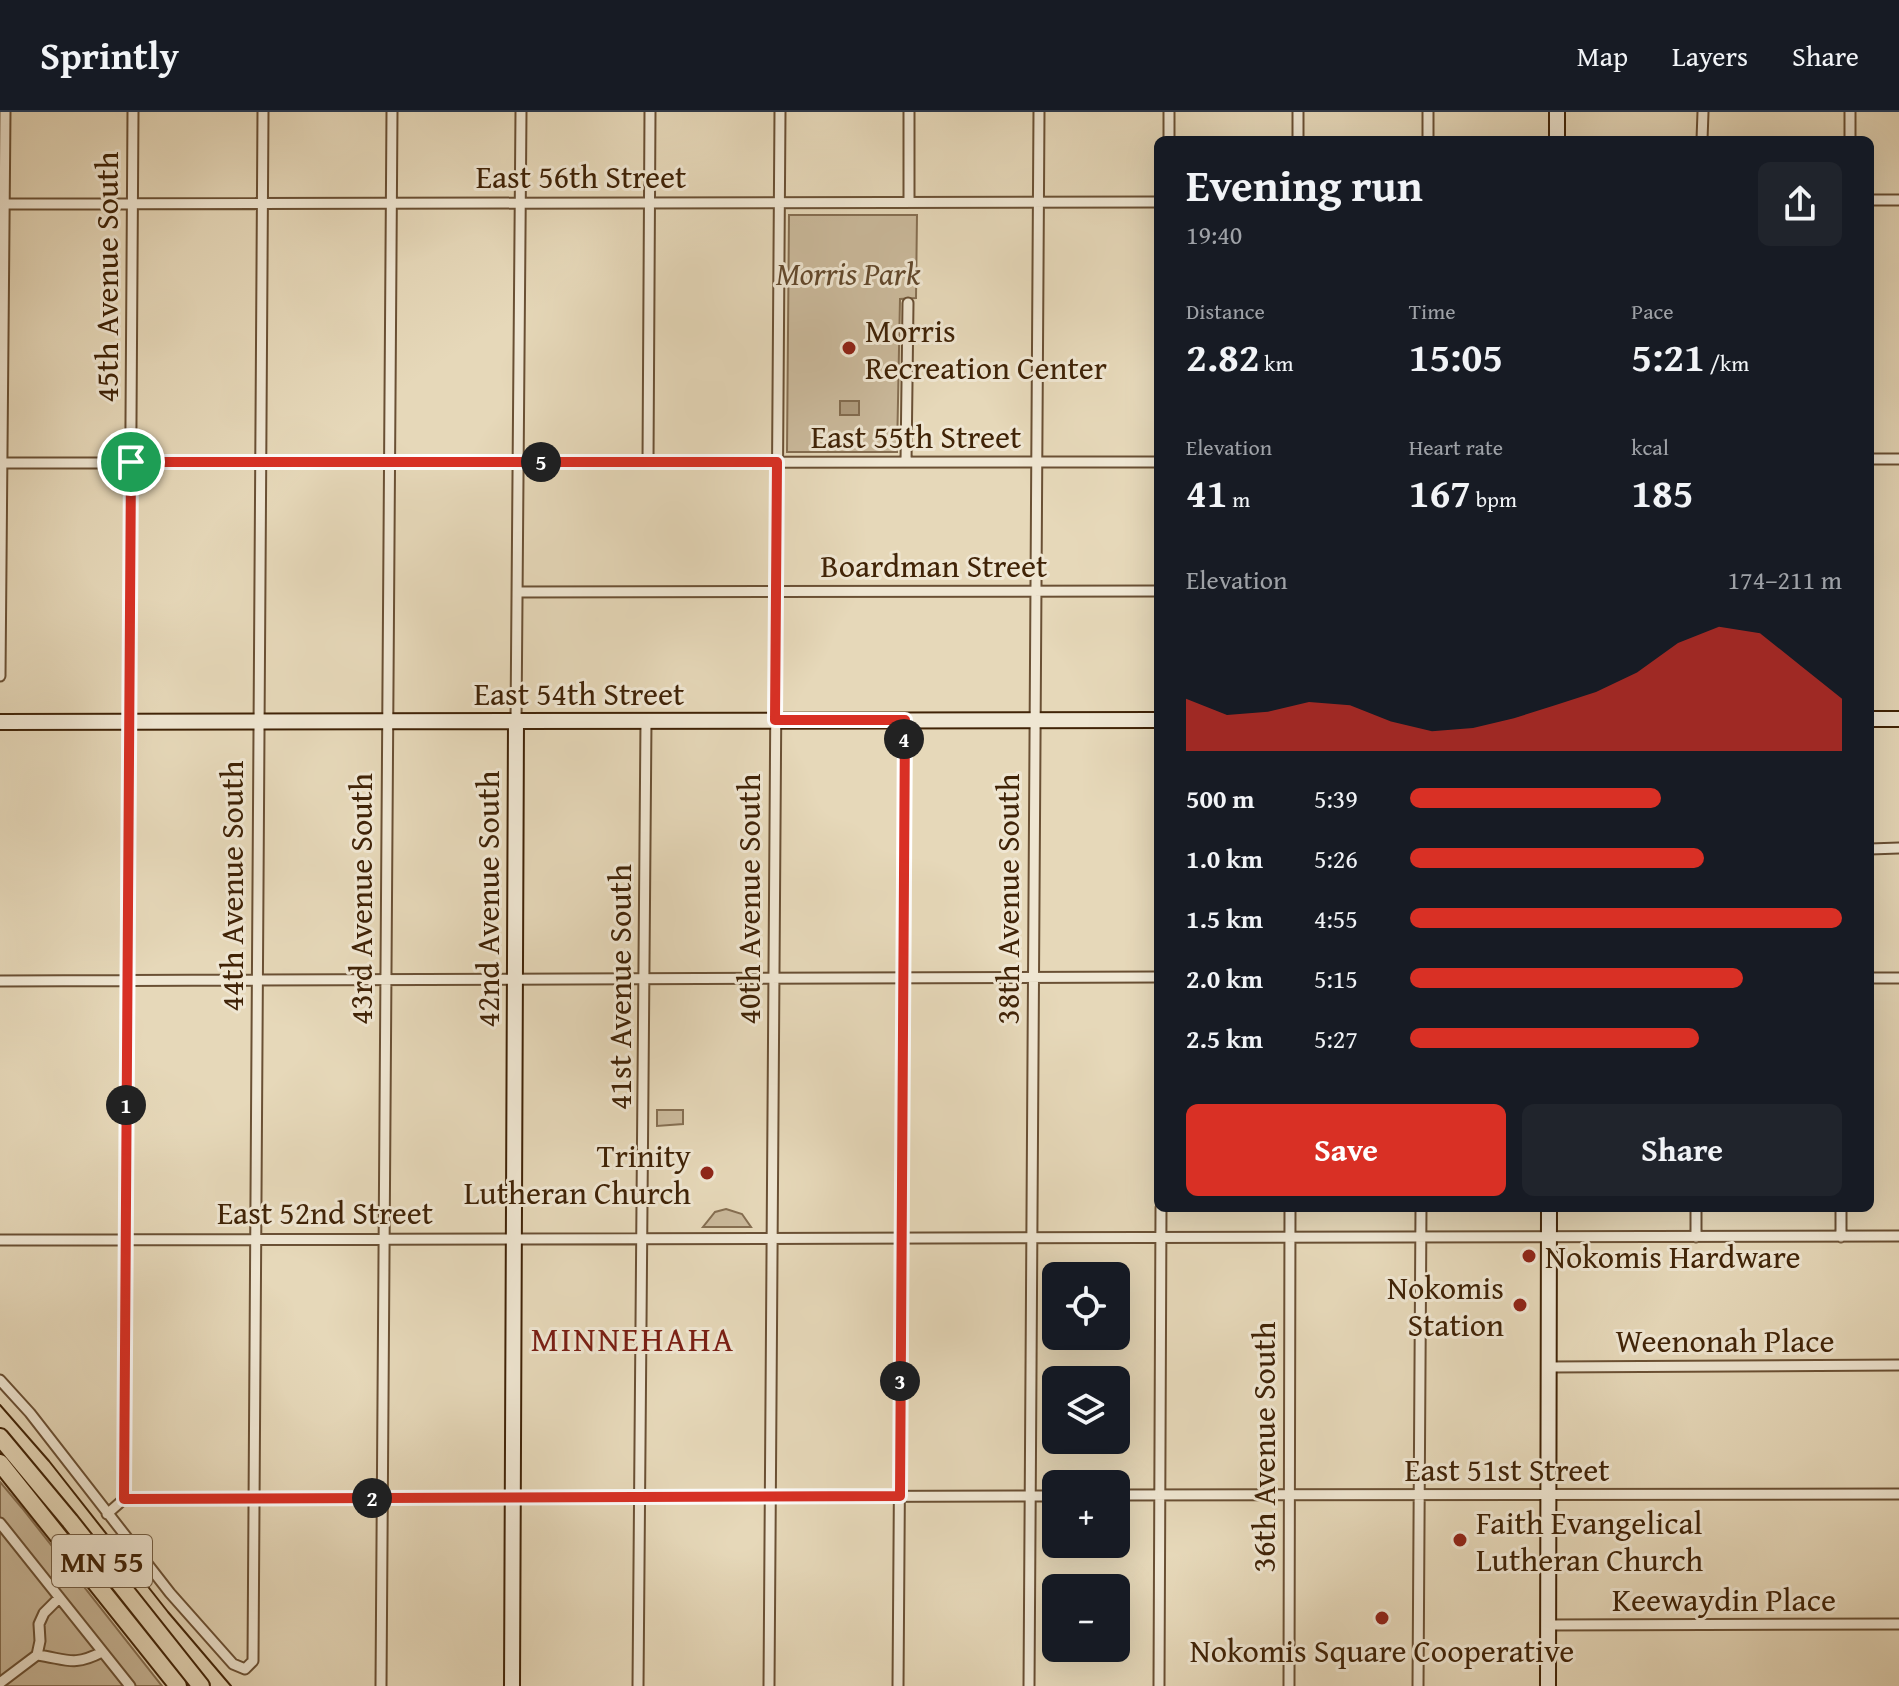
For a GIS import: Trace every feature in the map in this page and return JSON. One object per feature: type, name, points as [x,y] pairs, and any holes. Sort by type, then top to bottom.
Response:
[{"type":"highway","name":"MN 55","points":[[0,1437],[201,1686]]},
{"type":"highway","name":"MN 55","points":[[0,1463],[178,1686]]},
{"type":"street","points":[[0,676],[5,112]]},
{"type":"street","name":"45th Avenue South","points":[[124,1499],[133,112]]},
{"type":"street","name":"44th Avenue South","points":[[107,1514],[170,1593],[233,1664],[245,1669],[253,1661],[263,112]]},
{"type":"street","name":"43rd Avenue South","points":[[381,1686],[392,112]]},
{"type":"street","name":"42nd Avenue South","points":[[512,1686],[521,112]]},
{"type":"street","points":[[648,462],[650,112]]},
{"type":"street","name":"40th Avenue South","points":[[769,1686],[780,112]]},
{"type":"street","points":[[909,112],[909,202]]},
{"type":"street","name":"38th Avenue South","points":[[1029,1686],[1039,112]]},
{"type":"street","points":[[1169,112],[1169,136]]},
{"type":"street","points":[[1298,112],[1298,136]]},
{"type":"street","points":[[1428,112],[1428,136]]},
{"type":"street","points":[[1557,112],[1557,136]]},
{"type":"street","points":[[1702,136],[1703,112]]},
{"type":"street","points":[[1850,112],[1850,136]]},
{"type":"street","points":[[1874,200],[1899,200]]},
{"type":"street","name":"East 56th Street","points":[[4,204],[1154,202]]},
{"type":"street","points":[[906,462],[908,303]]},
{"type":"street","points":[[1874,459],[1899,459]]},
{"type":"street","name":"East 55th Street","points":[[2,463],[1154,462]]},
{"type":"street","name":"Boardman Street","points":[[518,592],[1154,591]]},
{"type":"street","points":[[1874,719],[1899,719]]},
{"type":"street","points":[[898,1686],[905,720]]},
{"type":"street","name":"East 54th Street","points":[[0,722],[1154,720]]},
{"type":"street","name":"41st Avenue South","points":[[638,1686],[646,721]]},
{"type":"street","points":[[1874,849],[1899,848]]},
{"type":"street","points":[[0,981],[1154,977]]},
{"type":"street","points":[[1874,978],[1899,978]]},
{"type":"street","points":[[1159,1686],[1161,1212]]},
{"type":"street","name":"36th Avenue South","points":[[1289,1686],[1290,1212]]},
{"type":"street","points":[[1418,1686],[1421,1212]]},
{"type":"street","points":[[1548,1686],[1549,1212]]},
{"type":"street","points":[[1696,1212],[1696,1237]]},
{"type":"street","points":[[1841,1212],[1841,1237]]},
{"type":"street","name":"East 52nd Street","points":[[0,1240],[1899,1236]]},
{"type":"street","name":"Weenonah Place","points":[[1550,1367],[1899,1365]]},
{"type":"street","points":[[0,1380],[30,1413],[107,1514],[124,1499],[1042,1496]]},
{"type":"street","name":"East 51st Street","points":[[1130,1495],[1899,1494]]},
{"type":"street","points":[[0,1523],[130,1686]]},
{"type":"street","points":[[0,1683],[37,1655],[39,1624],[44,1613],[59,1598]]},
{"type":"street","name":"Keewaydin Place","points":[[1549,1625],[1899,1624]]},
{"type":"street","points":[[37,1655],[80,1662],[102,1652]]},
{"type":"green space","name":"Morris Park","points":[[789,215],[917,215],[916,298],[900,299],[897,452],[787,452]]},
{"type":"green space","points":[[657,1110],[683,1110],[683,1124],[657,1126]]},
{"type":"green space","points":[[726,1209],[742,1214],[751,1227],[703,1227],[715,1212]]},
{"type":"green space","points":[[0,1482],[22,1508],[162,1686],[0,1686]]},
{"type":"shaded area","points":[[840,401],[859,401],[859,415],[840,415]]},
{"type":"tram line","points":[[0,1405],[231,1686]]},
{"type":"place","name":"Morris Recreation Center","points":[[849,348]]},
{"type":"place","name":"Trinity Lutheran Church","points":[[707,1173]]},
{"type":"place","name":"Nokomis Hardware","points":[[1529,1256]]},
{"type":"place","name":"Nokomis Station","points":[[1520,1305]]},
{"type":"place","name":"Faith Evangelical Lutheran Church","points":[[1460,1540]]},
{"type":"place","name":"Nokomis Square Cooperative","points":[[1382,1618]]},
{"type":"district","name":"MINNEHAHA","points":[[633,1338]]},
{"type":"route","points":[[131,462],[777,462],[775,720],[905,720],[900,1496],[124,1499],[131,462]]}]
